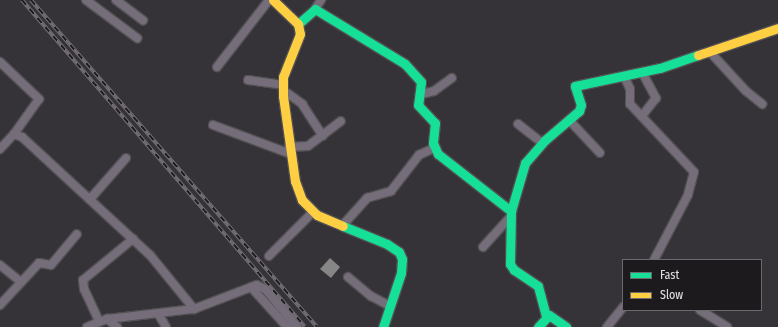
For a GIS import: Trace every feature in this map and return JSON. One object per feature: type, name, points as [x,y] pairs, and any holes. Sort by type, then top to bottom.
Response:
[{"type":"street","points":[[86,0],[137,38]]},
{"type":"street","points":[[116,0],[143,20]]},
{"type":"street","points":[[217,67],[269,0]]},
{"type":"street","points":[[273,0],[298,24],[300,34],[286,64],[283,88],[290,150],[299,192],[313,212],[342,226],[387,244],[401,255],[401,273],[383,327]]},
{"type":"street","points":[[316,9],[321,0]]},
{"type":"street","points":[[298,24],[310,10],[316,9],[401,61],[420,82],[422,94],[418,105],[436,127],[433,140],[434,148],[444,160],[511,213]]},
{"type":"street","points":[[546,316],[538,286],[514,270],[510,264],[511,213],[521,169],[542,143],[569,120],[581,105],[575,92],[575,86],[642,72],[710,52],[778,28]]},
{"type":"street","points":[[710,52],[746,91],[762,104]]},
{"type":"street","points":[[0,62],[39,99],[17,127],[14,134],[0,149]]},
{"type":"street","points":[[642,72],[656,98],[642,116]]},
{"type":"street","points":[[624,76],[630,89],[628,101],[694,172],[688,195],[655,259]]},
{"type":"street","points":[[422,94],[434,91],[452,78]]},
{"type":"street","points":[[248,80],[283,88],[302,104],[323,136]]},
{"type":"street","points":[[569,120],[600,153]]},
{"type":"street","points":[[213,125],[290,150],[308,146],[341,121]]},
{"type":"street","points":[[518,124],[542,143]]},
{"type":"street","points":[[14,134],[22,137],[91,198],[158,263],[194,309]]},
{"type":"street","points":[[342,226],[367,198],[391,191],[420,155],[434,148]]},
{"type":"street","points":[[91,198],[126,158]]},
{"type":"street","points":[[269,256],[313,212]]},
{"type":"street","points":[[483,247],[511,213]]},
{"type":"street","points":[[0,305],[39,264],[51,265],[77,234]]},
{"type":"street","points":[[117,327],[103,320],[82,286],[84,280],[133,239]]},
{"type":"street","points":[[0,265],[21,282]]},
{"type":"street","points":[[348,277],[371,296],[390,306]]},
{"type":"street","points":[[254,286],[286,327]]},
{"type":"street","points":[[87,327],[103,320],[159,315],[194,309],[254,286],[265,289],[296,327]]},
{"type":"street","points":[[607,327],[622,308]]},
{"type":"street","points":[[702,311],[727,327]]},
{"type":"street","points":[[159,315],[166,327]]},
{"type":"street","points":[[538,327],[546,316]]},
{"type":"street","points":[[546,316],[554,317],[566,327]]},
{"type":"building","points":[[330,258],[340,267],[331,278],[320,269]]},
{"type":"railway","points":[[22,0],[305,327]]},
{"type":"railway","points":[[31,0],[317,327]]},
{"type":"traffic: fast","points":[[298,24],[315,9],[405,64],[421,82],[418,105],[435,123],[433,143],[438,154],[511,211]]},
{"type":"traffic: fast","points":[[546,316],[538,286],[514,270],[510,264],[511,211],[525,163],[545,140],[579,111],[581,105],[575,86],[660,68],[698,55]]},
{"type":"traffic: fast","points":[[343,226],[387,244],[399,252],[402,259],[401,273],[383,327]]},
{"type":"traffic: fast","points":[[538,327],[549,315],[566,327]]},
{"type":"traffic: slow","points":[[273,0],[298,24],[300,34],[283,77],[283,96],[295,181],[302,200],[317,215],[343,226]]},
{"type":"traffic: slow","points":[[698,55],[778,28]]}]
